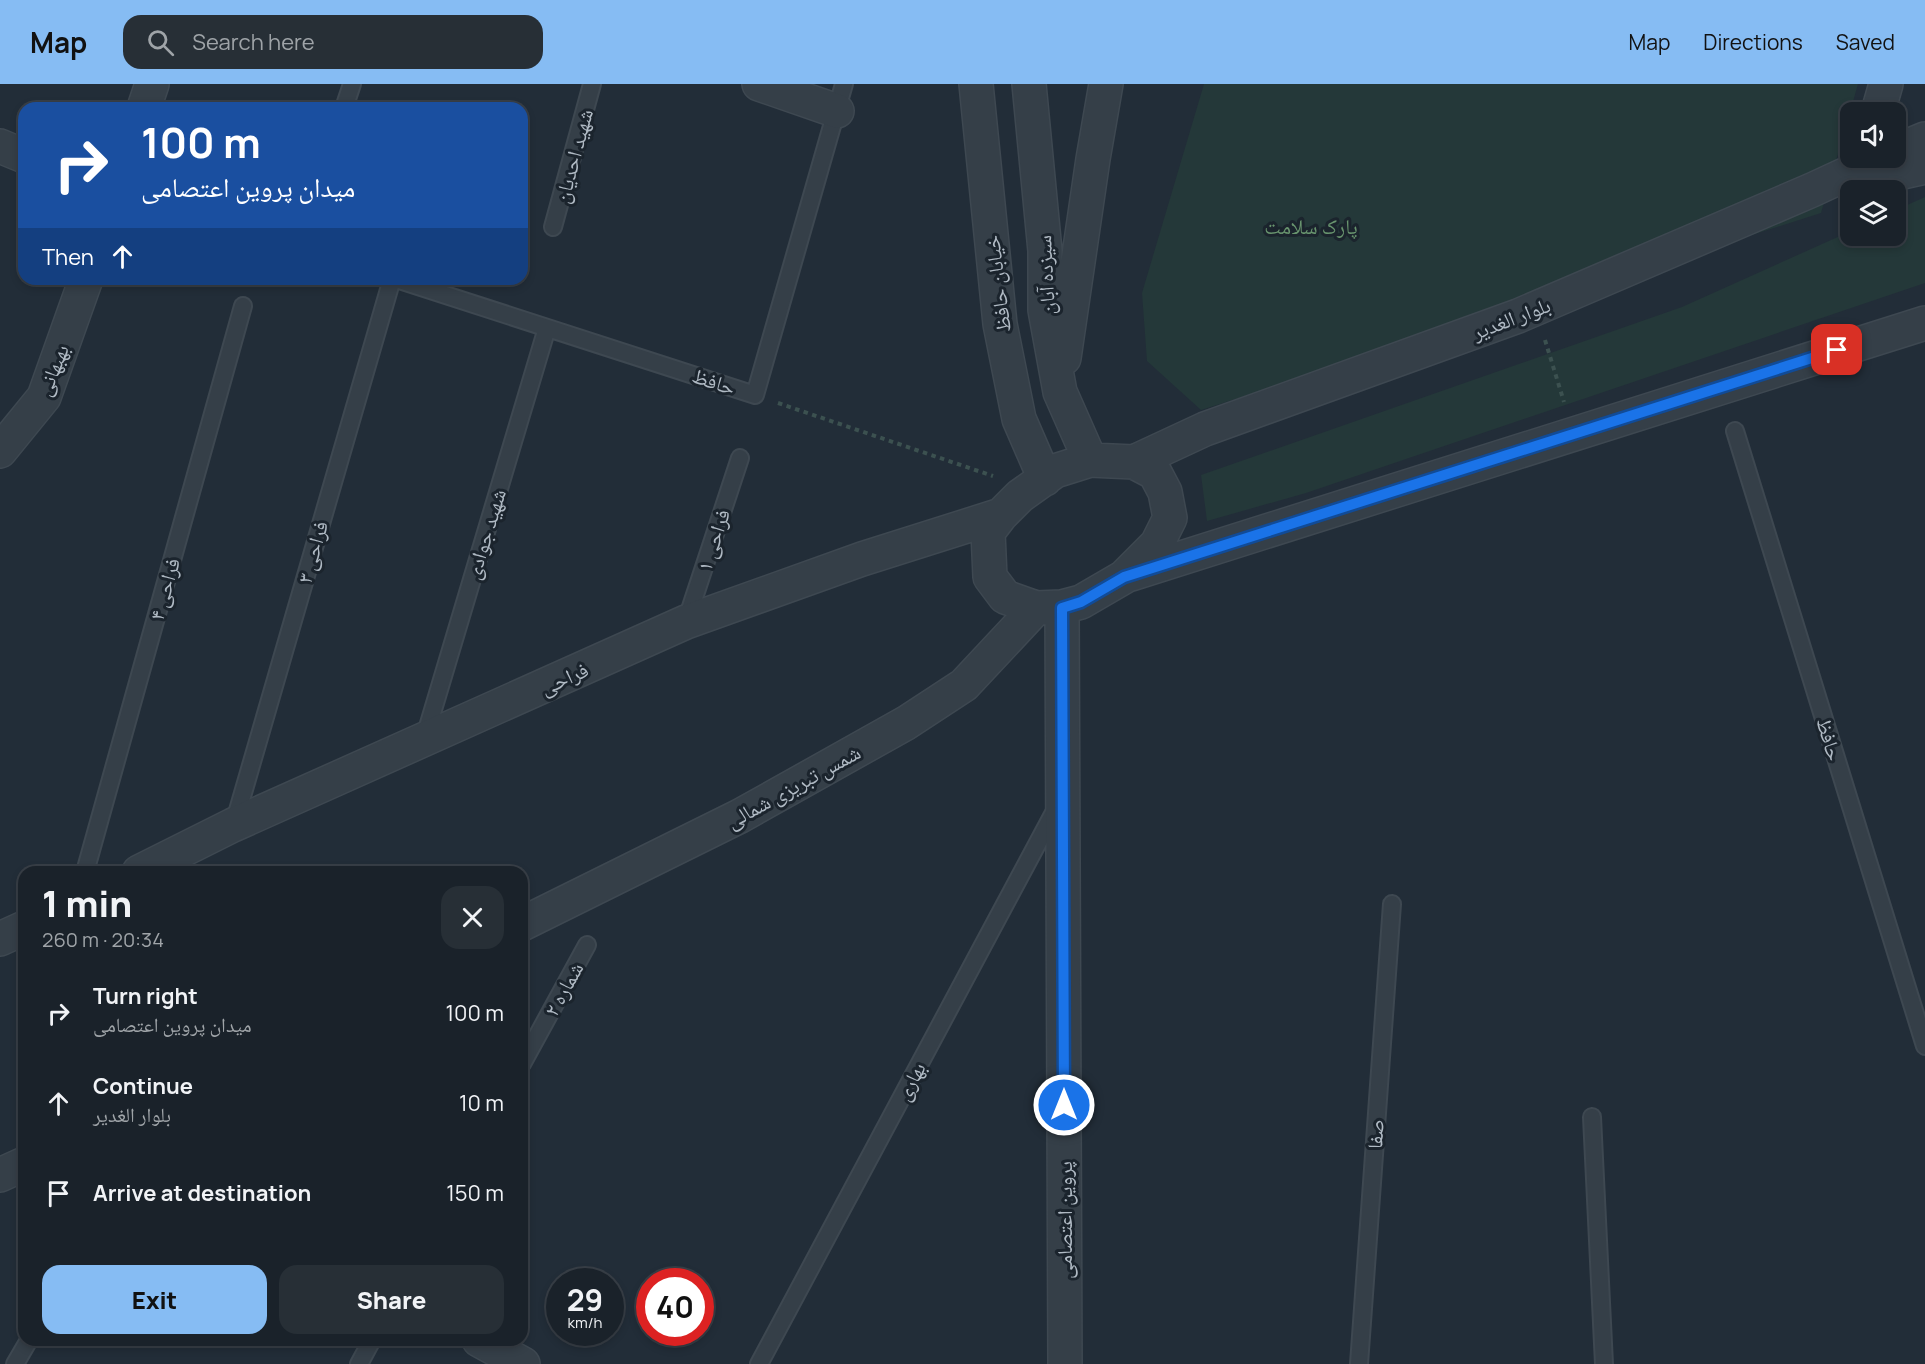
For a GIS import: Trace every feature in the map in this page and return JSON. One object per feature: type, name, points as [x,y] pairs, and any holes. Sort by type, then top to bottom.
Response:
[{"type":"street","points":[[146,102],[152,84]]},
{"type":"street","points":[[759,84],[841,97]]},
{"type":"street","name":"خیابان حافظ","points":[[976,84],[1000,324],[1019,419],[1037,484]]},
{"type":"street","name":"سیزده آبان","points":[[1029,84],[1045,251],[1045,310],[1060,392],[1090,460]]},
{"type":"street","points":[[1060,392],[1106,84]]},
{"type":"street","points":[[1881,102],[1886,84]]},
{"type":"street","points":[[1906,147],[1925,139]]},
{"type":"street","points":[[0,147],[18,154]]},
{"type":"street","points":[[1812,190],[1886,177],[1925,167]]},
{"type":"street","name":"بلوار الغدیر","points":[[1134,462],[1205,429],[1536,309],[1812,190],[1855,168]]},
{"type":"street","name":"بهبهانی","points":[[0,451],[44,397],[84,285]]},
{"type":"street","points":[[1124,577],[1157,544],[1170,518],[1165,492],[1155,473],[1134,462],[1090,460],[1055,471],[1001,515],[988,532],[990,577],[1005,597],[1049,608],[1081,602],[1124,577],[1925,322]]},
{"type":"street","name":"فراحی","points":[[151,866],[233,825],[686,622],[862,559],[1001,515]]},
{"type":"street","name":"پروین اعتصامی","points":[[1049,608],[1062,798],[1065,1364]]},
{"type":"street","name":"شمس تبریزی شمالی","points":[[528,921],[740,816],[906,723],[964,685],[1049,608]]},
{"type":"street","points":[[0,939],[18,931]]},
{"type":"street","points":[[0,1175],[18,1167]]},
{"type":"street","points":[[490,1346],[523,1364]]},
{"type":"lane","points":[[346,102],[352,84]]},
{"type":"lane","name":"شهید احدیان","points":[[553,227],[592,84]]},
{"type":"lane","points":[[755,395],[841,97]]},
{"type":"lane","name":"فراحی ۳","points":[[233,825],[392,285]]},
{"type":"lane","name":"حافظ","points":[[413,285],[755,395]]},
{"type":"lane","name":"فراحی ۴","points":[[87,866],[243,306]]},
{"type":"lane","name":"شهید جوادی","points":[[424,741],[547,328]]},
{"type":"lane","name":"حافظ","points":[[1735,431],[1925,1046]]},
{"type":"lane","name":"فراحی ۱","points":[[686,622],[740,458]]},
{"type":"lane","name":"بهاری","points":[[759,1364],[1062,798]]},
{"type":"lane","name":"صفا","points":[[1359,1364],[1392,904]]},
{"type":"lane","name":"شماره ۲","points":[[528,1053],[587,945]]},
{"type":"lane","points":[[1592,1117],[1604,1364]]},
{"type":"lane","points":[[15,1364],[26,1346]]},
{"type":"lane","points":[[359,1364],[369,1346]]},
{"type":"path","points":[[1536,309],[1574,434]]},
{"type":"path","name":"حافظ","points":[[755,395],[1037,484]]},
{"type":"green space","name":"پارک سلامت","points":[[1204,84],[1858,84],[1853,102],[1840,102],[1840,147],[1821,213],[1201,410],[1147,361],[1142,293]]},
{"type":"green space","points":[[1925,197],[1925,283],[1306,493],[1207,521],[1201,475],[1682,307],[1840,236],[1840,246],[1906,246],[1906,206]]},
{"type":"route","points":[[1064,1105],[1062,608],[1081,602],[1124,577],[1837,350]]}]
